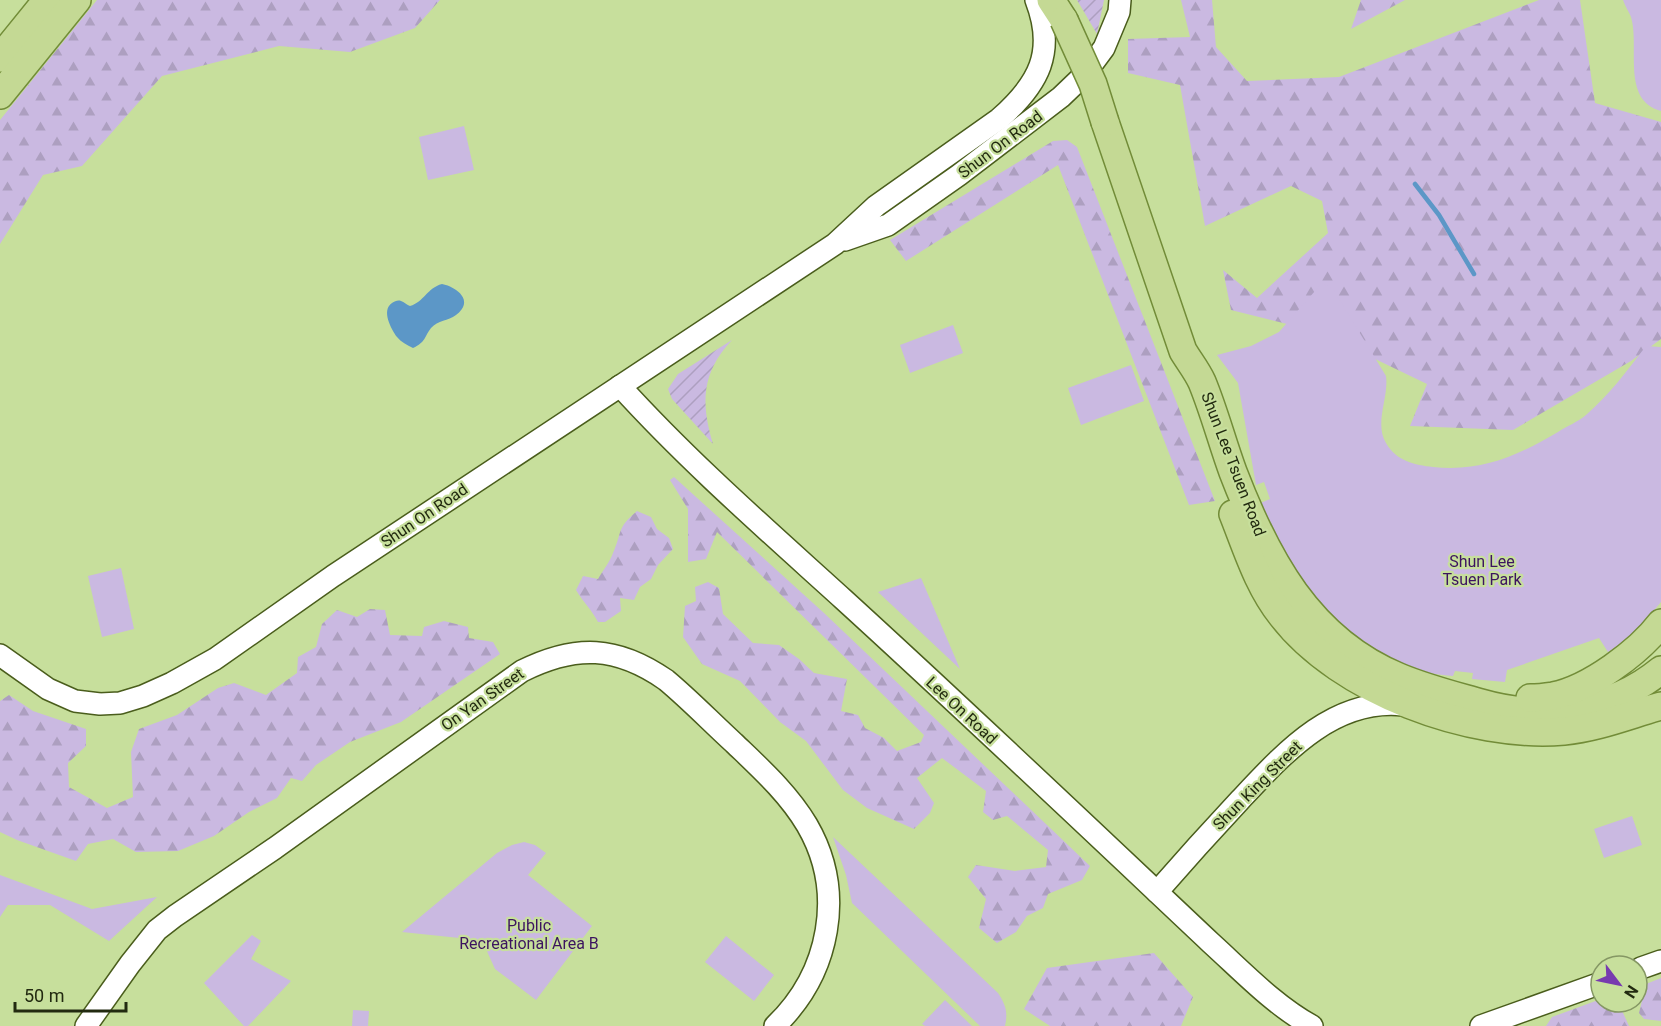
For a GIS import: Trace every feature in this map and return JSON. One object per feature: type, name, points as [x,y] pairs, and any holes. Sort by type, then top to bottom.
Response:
[{"type":"main road","points":[[0,51],[25,0]]},
{"type":"main road","points":[[0,57],[47,0]]},
{"type":"main road","points":[[0,95],[77,0]]},
{"type":"main road","name":"Shun Lee Tsuen Road","points":[[1058,10],[1093,84],[1183,351],[1201,380],[1253,520],[1270,555],[1291,588],[1323,628],[1345,648],[1418,696],[1471,724],[1520,732],[1566,731],[1590,727]]},
{"type":"main road","points":[[1418,696],[1519,700],[1555,696],[1588,682],[1624,661],[1661,624]]},
{"type":"main road","name":"Shun Lee Tsuen Road","points":[[1418,696],[1504,708],[1560,711],[1611,700],[1635,688],[1661,670]]},
{"type":"main road","points":[[1590,727],[1645,703],[1661,691]]},
{"type":"main road","points":[[1590,727],[1661,706]]},
{"type":"street","name":"Shun On Road","points":[[0,655],[48,689],[75,701],[100,704],[120,704],[143,696],[215,659],[333,576],[835,244],[876,206],[999,119],[1016,104],[1037,74],[1046,40],[1046,28],[1036,0]]},
{"type":"street","name":"Shun On Road","points":[[835,244],[888,225],[1061,97],[1084,75],[1104,48],[1119,12],[1120,0]]},
{"type":"street","name":"Lee On Road","points":[[620,386],[651,421],[709,477],[1271,998],[1312,1026]]},
{"type":"street","name":"On Yan Street","points":[[86,1026],[157,930],[175,916],[275,848],[522,671],[551,658],[591,651],[614,654],[638,663],[679,691],[777,786],[799,814],[815,840],[824,866],[829,895],[829,923],[821,957],[806,989],[775,1026]]},
{"type":"street","name":"Shun King Street","points":[[1157,892],[1240,799],[1298,741],[1334,719],[1372,705],[1392,704],[1418,696]]},
{"type":"street","points":[[1481,1026],[1589,987]]},
{"type":"green space","points":[[97,0],[440,0],[415,28],[350,52],[279,46],[162,76],[82,166],[43,175],[0,244],[0,120]]},
{"type":"green space","points":[[1077,0],[1104,0],[1097,34]]},
{"type":"green space","points":[[1181,0],[1212,0],[1216,47],[1247,81],[1339,77],[1539,0],[1580,0],[1595,103],[1661,122],[1661,339],[1631,361],[1513,430],[1410,426],[1427,384],[1319,332],[1231,310],[1223,270],[1257,298],[1328,233],[1322,201],[1291,186],[1205,226],[1180,85],[1128,73],[1128,39],[1190,37]]},
{"type":"green space","points":[[1361,0],[1405,0],[1351,29]]},
{"type":"green space","points":[[1623,0],[1661,0],[1661,111],[1649,105],[1641,96],[1636,84],[1633,29],[1631,17]]},
{"type":"green space","points":[[464,126],[474,170],[428,180],[419,137]]},
{"type":"green space","points":[[1067,140],[1077,147],[1215,501],[1189,505],[1058,165],[906,261],[890,240],[1053,141]]},
{"type":"green space","name":"Shun Lee Tsuen Park","points":[[1322,283],[1333,289],[1386,376],[1381,427],[1386,443],[1401,458],[1419,465],[1467,467],[1499,460],[1528,448],[1586,415],[1625,374],[1646,346],[1661,347],[1661,602],[1633,636],[1608,652],[1599,638],[1507,670],[1505,682],[1472,679],[1473,673],[1455,671],[1453,676],[1433,674],[1403,664],[1385,656],[1352,635],[1322,608],[1292,569],[1258,504],[1270,499],[1264,482],[1256,485],[1238,383],[1217,355],[1251,346],[1279,332]]},
{"type":"green space","points":[[953,325],[963,353],[910,373],[900,345]]},
{"type":"green space","points":[[732,340],[714,364],[706,389],[707,415],[713,444],[672,399],[668,389],[678,374]]},
{"type":"green space","points":[[1131,365],[1144,401],[1081,425],[1068,388]]},
{"type":"green space","points":[[674,477],[824,613],[1090,866],[1082,880],[1048,894],[1043,908],[1027,916],[1016,932],[997,943],[979,928],[986,899],[968,877],[976,865],[1015,871],[1046,867],[1048,850],[1007,816],[993,820],[983,812],[986,791],[942,758],[917,778],[934,803],[930,813],[914,829],[867,808],[843,790],[806,741],[780,722],[740,681],[702,664],[683,637],[685,606],[696,601],[695,587],[708,582],[719,588],[723,614],[753,643],[779,645],[814,673],[847,679],[841,711],[858,715],[865,728],[884,738],[897,751],[921,742],[924,735],[717,532],[706,559],[688,562],[688,509],[670,480]]},
{"type":"green space","points":[[637,511],[651,517],[657,529],[669,538],[673,549],[658,565],[651,579],[640,587],[634,600],[620,598],[621,611],[605,622],[598,622],[576,590],[583,576],[598,579],[612,556],[623,526]]},
{"type":"green space","points":[[121,568],[134,629],[102,637],[88,576]]},
{"type":"green space","points":[[921,578],[960,669],[878,592]]},
{"type":"green space","points":[[370,609],[385,610],[390,635],[422,636],[424,627],[444,621],[468,627],[469,638],[493,642],[500,654],[401,722],[350,742],[316,765],[302,781],[291,778],[277,798],[249,812],[214,836],[178,851],[136,852],[113,839],[88,844],[76,861],[0,832],[0,701],[9,695],[33,711],[86,729],[86,746],[68,763],[69,787],[107,808],[133,797],[131,752],[139,729],[177,715],[218,688],[234,683],[266,695],[297,673],[298,657],[316,647],[322,624],[337,610],[357,617]]},
{"type":"green space","points":[[1632,816],[1642,845],[1604,858],[1594,829]]},
{"type":"green space","points":[[833,837],[998,993],[1006,1009],[1005,1026],[980,1026],[852,903],[846,875]]},
{"type":"green space","name":"Public Recreational Area B","points":[[524,842],[535,845],[546,853],[528,875],[592,926],[536,1000],[495,969],[486,949],[469,939],[402,932],[497,853]]},
{"type":"green space","points":[[0,875],[92,909],[157,897],[109,941],[50,905],[8,905],[0,917]]},
{"type":"green space","points":[[252,935],[261,941],[251,959],[291,981],[248,1026],[244,1026],[204,983]]},
{"type":"green space","points":[[726,936],[774,975],[754,1001],[705,962]]},
{"type":"green space","points":[[1154,953],[1193,997],[1181,1026],[1050,1026],[1024,1009],[1047,968]]},
{"type":"green space","points":[[1661,978],[1661,1021],[1644,1019],[1640,1014],[1649,1014],[1649,983]]},
{"type":"green space","points":[[945,1000],[972,1026],[925,1026],[922,1024]]},
{"type":"green space","points":[[1589,1003],[1589,1014],[1624,1014],[1629,1026],[1546,1026],[1552,1017]]},
{"type":"green space","points":[[353,1010],[369,1011],[368,1026],[352,1026]]},
{"type":"water","points":[[442,284],[458,291],[462,295],[464,305],[456,315],[434,325],[423,341],[413,348],[397,337],[388,320],[387,310],[393,302],[402,301],[410,306],[415,304]]},
{"type":"waterway","points":[[1415,184],[1439,215],[1474,274]]}]
